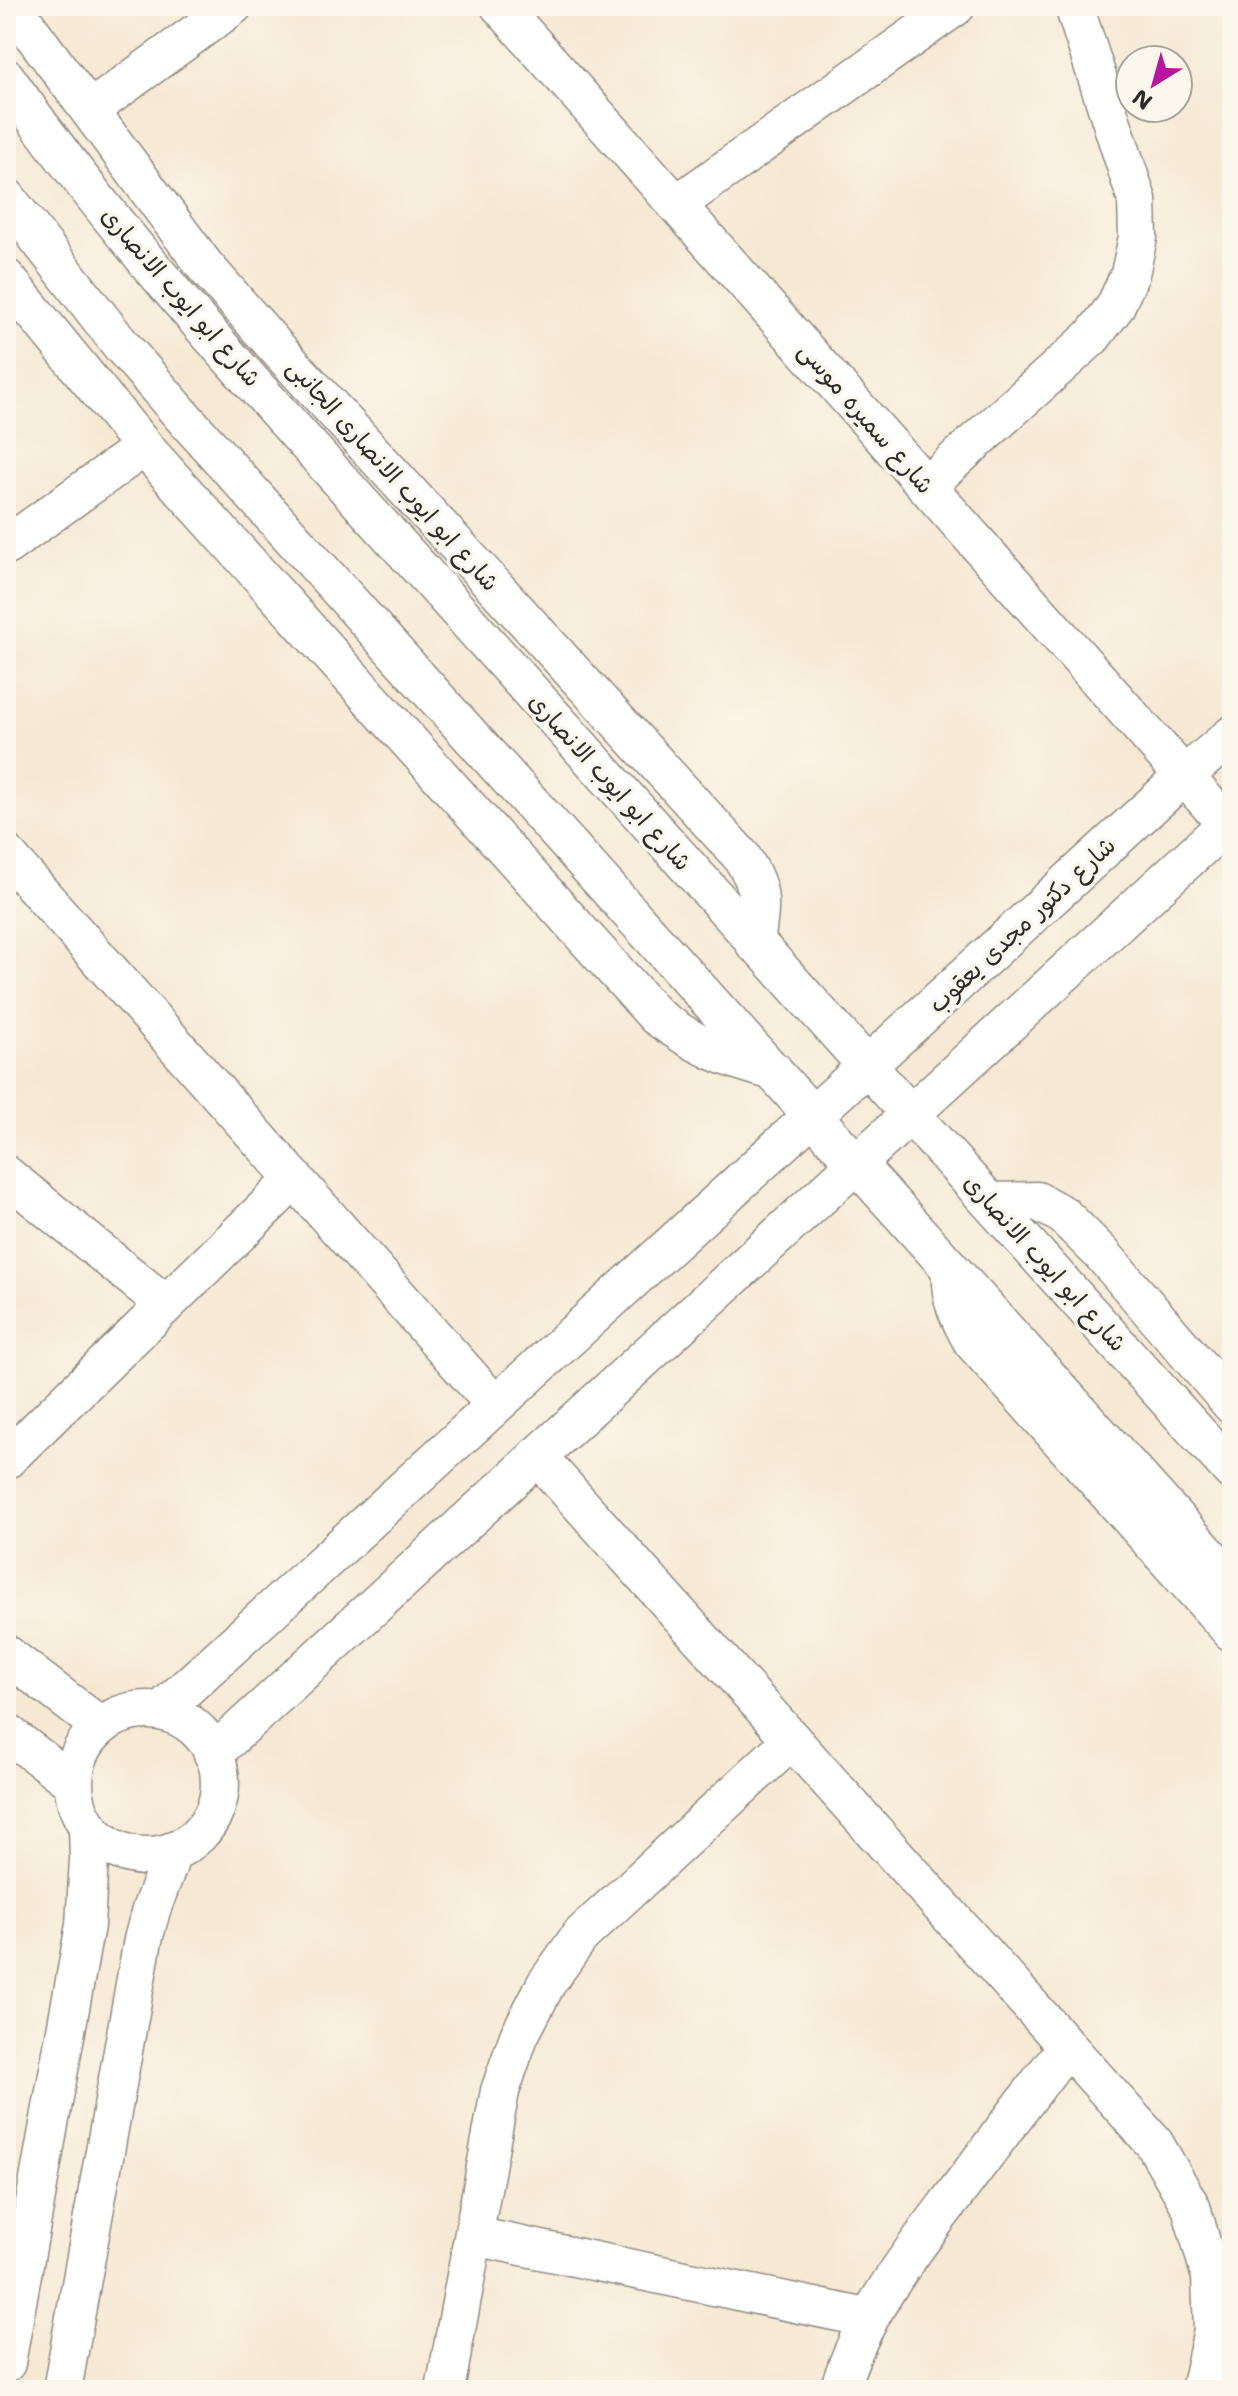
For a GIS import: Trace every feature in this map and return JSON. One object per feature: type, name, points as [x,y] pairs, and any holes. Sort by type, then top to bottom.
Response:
[{"type":"street","name":"شارع ابو ايوب الانصارى الجانبى","points":[[7,6],[18,14],[214,277],[741,856],[754,875],[761,898],[755,944]]},
{"type":"street","points":[[90,110],[233,6]]},
{"type":"street","name":"شارع سميره موسى","points":[[500,6],[1230,824]]},
{"type":"street","points":[[677,204],[956,6]]},
{"type":"street","points":[[926,486],[1092,337],[1115,307],[1130,274],[1138,237],[1137,200],[1074,6]]},
{"type":"street","name":"شارع ابو ايوب الانصارى","points":[[6,78],[46,135],[157,274],[755,944],[1232,1471]]},
{"type":"street","points":[[6,197],[112,334],[186,420],[1232,1581]]},
{"type":"street","points":[[6,278],[144,447],[656,1016],[691,1041],[731,1060],[774,1071]]},
{"type":"street","points":[[6,546],[144,447]]},
{"type":"street","name":"شارع دكتور مجدى يعقوب","points":[[161,1711],[1232,735]]},
{"type":"street","points":[[213,1754],[909,1113],[1230,824]]},
{"type":"street","points":[[6,854],[495,1405]]},
{"type":"street","points":[[6,1175],[165,1304]]},
{"type":"street","points":[[6,1460],[295,1179]]},
{"type":"street","points":[[990,1202],[1037,1201],[1063,1215],[1103,1255],[1232,1405]]},
{"type":"street","points":[[951,1270],[953,1299],[972,1341],[1232,1632]]},
{"type":"street","points":[[537,1456],[1154,2143],[1191,2207],[1211,2277],[1213,2330],[1200,2390]]},
{"type":"street","points":[[6,1654],[100,1726]]},
{"type":"street","points":[[139,1710],[161,1711],[183,1720],[201,1735],[213,1754],[220,1777],[218,1800],[209,1822],[193,1840],[173,1851],[150,1856],[127,1853],[105,1843],[88,1827],[77,1806],[73,1783],[77,1762],[85,1742],[100,1726],[139,1710]]},
{"type":"street","points":[[6,1732],[73,1783]]},
{"type":"street","points":[[445,2390],[500,2091],[519,2036],[546,1984],[580,1936],[792,1740]]},
{"type":"street","points":[[6,2363],[85,1925],[88,1827]]},
{"type":"street","points":[[62,2390],[143,1940],[173,1851]]},
{"type":"street","points":[[839,2390],[867,2318],[902,2266],[1067,2046]]},
{"type":"street","points":[[474,2236],[867,2318]]}]
